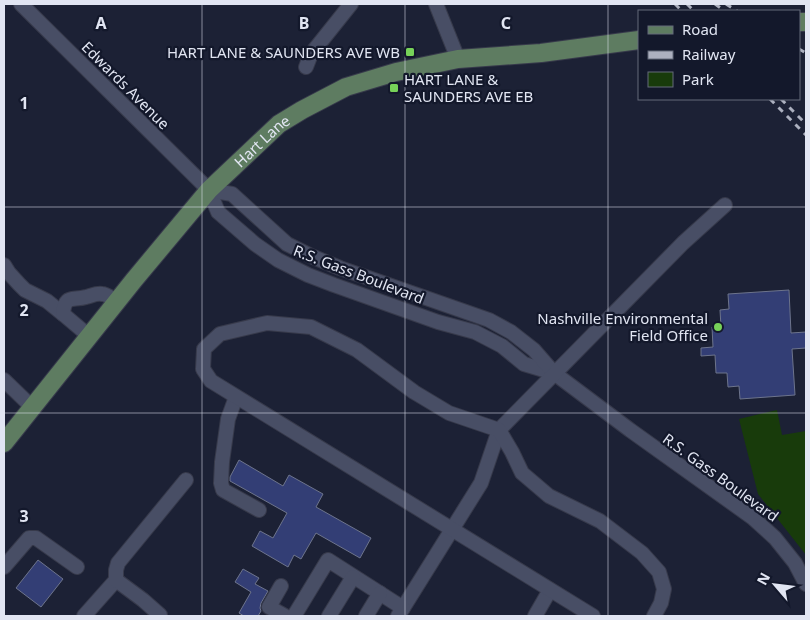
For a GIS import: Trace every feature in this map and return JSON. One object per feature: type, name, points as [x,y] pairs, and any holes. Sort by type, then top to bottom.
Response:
[{"type":"main road","name":"Hart Lane","points":[[4,443],[116,302],[209,190],[279,124],[346,87],[396,72],[458,58],[541,53],[636,41]]},
{"type":"street","name":"Edwards Avenue","points":[[21,4],[209,190]]},
{"type":"street","points":[[306,67],[311,54],[351,4]]},
{"type":"street","points":[[436,4],[458,58]]},
{"type":"street","name":"R.S. Gass Boulevard","points":[[209,190],[218,212],[254,244],[278,260],[334,285],[438,322],[476,332],[502,346],[524,364],[554,373]]},
{"type":"street","name":"R.S. Gass Boulevard","points":[[209,190],[232,194],[288,244],[311,256],[489,320],[511,332],[534,350],[554,373],[753,518],[775,538],[790,556],[806,584]]},
{"type":"street","points":[[294,616],[328,560],[380,593],[400,612],[481,483],[500,430],[683,243],[725,205]]},
{"type":"street","points":[[4,265],[8,273],[26,290],[47,301],[89,336]]},
{"type":"street","points":[[63,314],[64,306],[68,300],[84,298],[93,294],[104,294],[116,302]]},
{"type":"street","points":[[593,616],[211,382],[203,369],[204,348],[220,334],[267,323],[311,327],[357,350],[414,392],[449,413],[500,430],[522,473],[549,496],[600,521],[642,553],[659,572],[664,589],[661,603],[654,616]]},
{"type":"street","points":[[4,380],[32,407]]},
{"type":"street","points":[[236,397],[228,419],[221,483],[223,490],[259,510]]},
{"type":"street","points":[[84,616],[116,580],[118,563],[186,480]]},
{"type":"street","points":[[4,568],[29,538],[36,538],[77,567]]},
{"type":"street","points":[[330,616],[353,576]]},
{"type":"street","points":[[116,580],[143,600],[160,616]]},
{"type":"street","points":[[281,586],[269,607],[285,616]]},
{"type":"street","points":[[535,616],[550,590]]},
{"type":"street","points":[[366,616],[380,593]]},
{"type":"green space","points":[[777,410],[782,435],[806,431],[806,555],[758,494],[739,419]]},
{"type":"building","points":[[789,290],[791,333],[806,332],[806,348],[792,349],[795,395],[740,399],[739,386],[728,387],[727,373],[716,373],[715,355],[701,356],[701,348],[713,347],[712,327],[721,327],[720,310],[729,309],[728,294]]},
{"type":"building","points":[[239,460],[283,486],[289,475],[323,494],[316,507],[371,538],[360,558],[316,533],[301,559],[294,555],[288,567],[252,546],[260,531],[273,538],[287,513],[230,481],[230,477]]},
{"type":"building","points":[[38,560],[63,579],[41,607],[16,588]]},
{"type":"building","points":[[243,569],[259,578],[255,584],[268,591],[261,603],[261,611],[258,616],[244,616],[239,613],[251,592],[235,582]]},
{"type":"railway","points":[[675,4],[681,10]]},
{"type":"railway","points":[[687,4],[693,10]]},
{"type":"railway","points":[[715,4],[724,10]]},
{"type":"railway","points":[[726,4],[735,10]]},
{"type":"railway","points":[[800,50],[806,53]]},
{"type":"railway","points":[[771,100],[806,135]]},
{"type":"railway","points":[[782,100],[806,124]]},
{"type":"place","name":"HART LANE & SAUNDERS AVE WB","points":[[410,52]]},
{"type":"place","name":"HART LANE & SAUNDERS AVE EB","points":[[394,88]]},
{"type":"place","name":"Nashville Environmental Field Office","points":[[718,327]]}]
